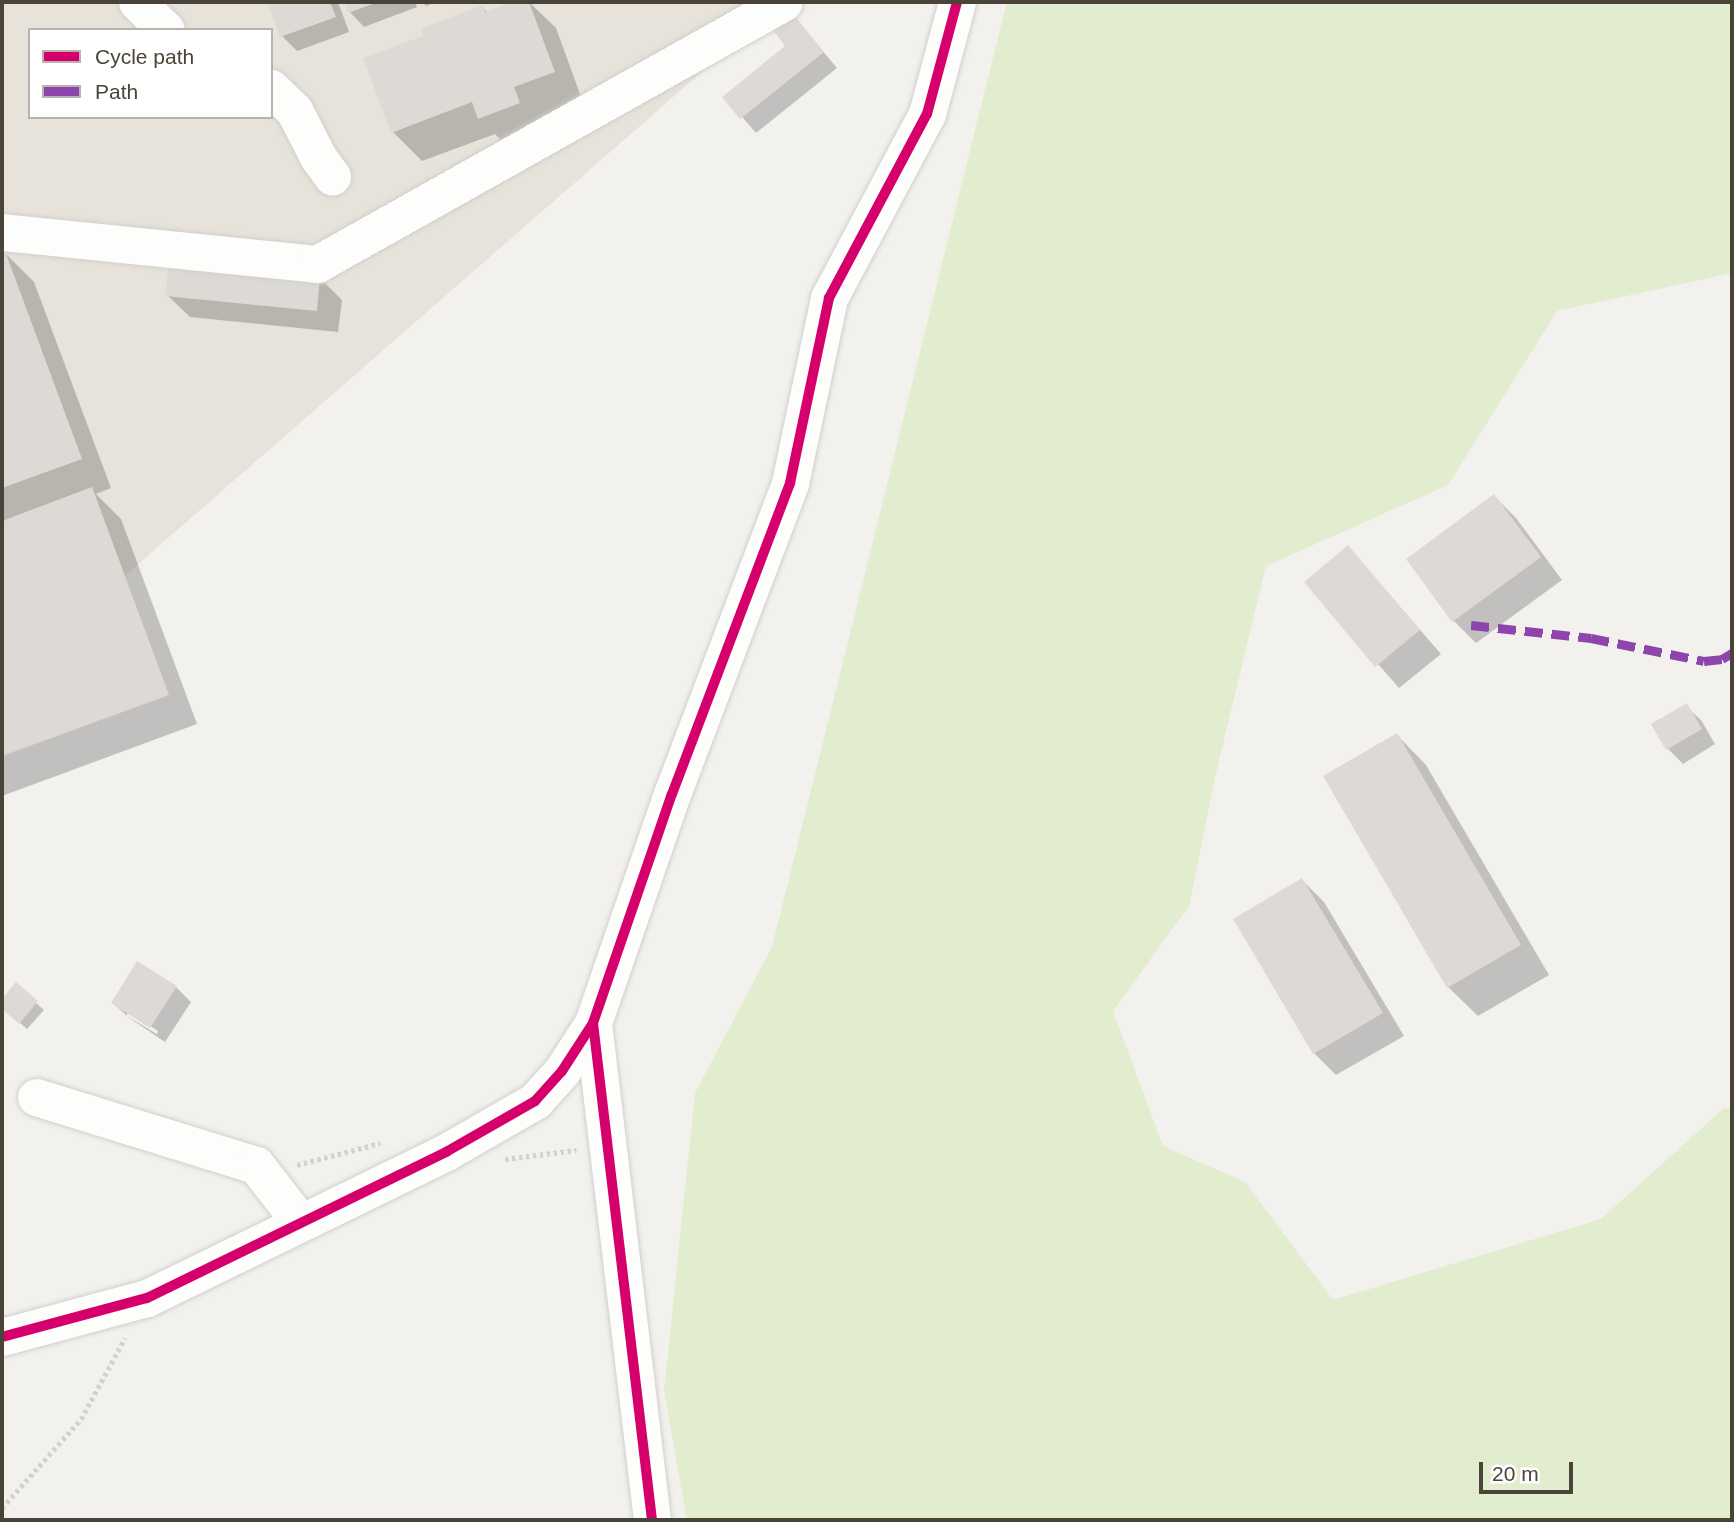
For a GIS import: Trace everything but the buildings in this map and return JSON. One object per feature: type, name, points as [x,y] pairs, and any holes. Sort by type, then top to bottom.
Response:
[{"type":"street","points":[[137,2],[164,28]]},
{"type":"street","points":[[2,232],[317,264],[784,2]]},
{"type":"street","points":[[2,1337],[147,1298],[446,1152],[535,1101],[562,1071],[593,1023],[672,794],[790,483],[829,298],[926,114],[957,2]]},
{"type":"street","points":[[273,90],[294,110],[318,157],[332,176]]},
{"type":"street","points":[[593,1023],[652,1520]]},
{"type":"street","points":[[36,1097],[256,1165],[300,1222]]},
{"type":"path","points":[[2,1508],[81,1419],[147,1298]]},
{"type":"shaded area","points":[[2,2],[782,2],[2,683]]},
{"type":"green space","points":[[1007,2],[1732,2],[1732,273],[1557,311],[1448,485],[1266,566],[1216,773],[1189,906],[1113,1011],[1163,1146],[1245,1182],[1333,1300],[1601,1219],[1724,1108],[1732,1109],[1732,1520],[687,1520],[664,1391],[695,1093],[772,947]]},
{"type":"marked path","points":[[1471,625],[1591,638],[1704,661],[1722,659],[1732,653]]},
{"type":"cycle path","points":[[652,1520],[593,1023],[672,794],[790,483],[829,298],[927,114],[957,2]]},
{"type":"cycle path","points":[[2,1337],[147,1298],[446,1152],[535,1101],[562,1071],[593,1023]]}]
